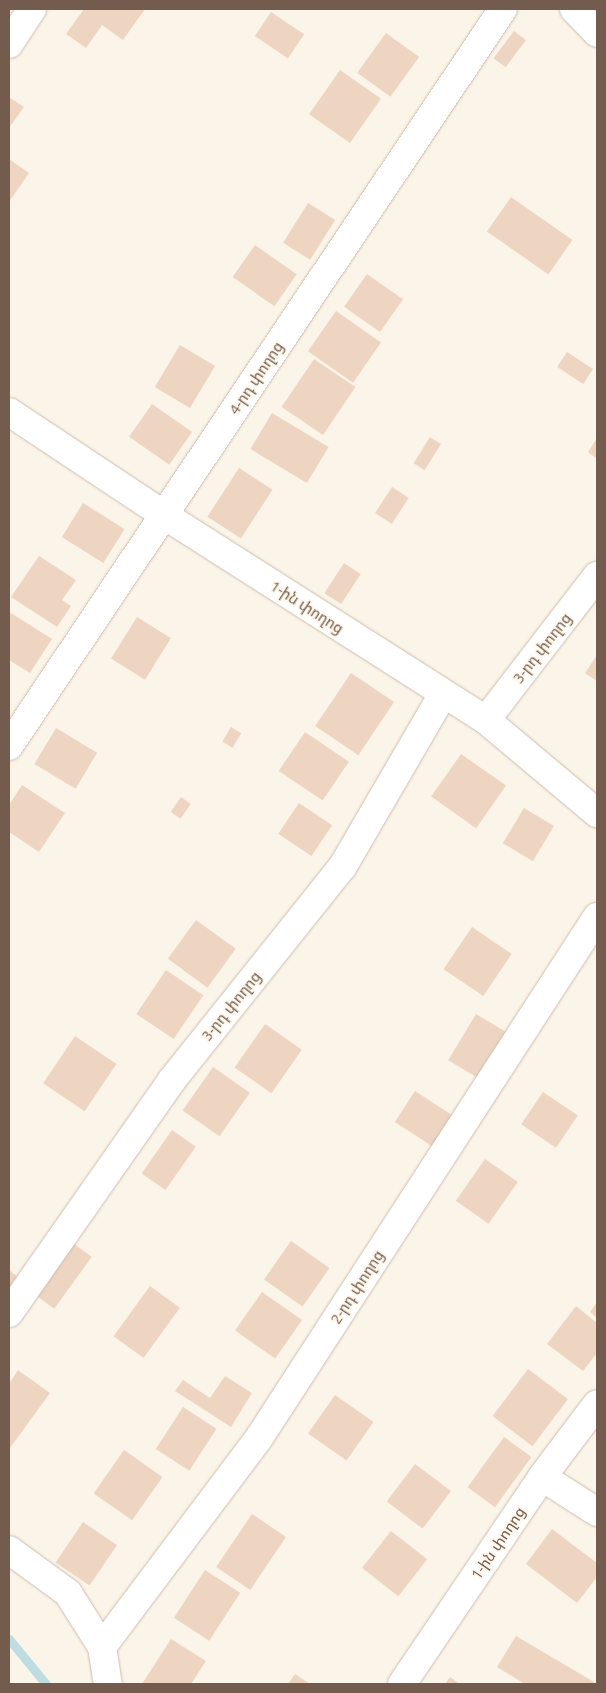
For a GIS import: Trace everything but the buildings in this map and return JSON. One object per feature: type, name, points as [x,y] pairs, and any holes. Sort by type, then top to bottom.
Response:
[{"type":"street","points":[[9,44],[32,9]]},
{"type":"street","name":"4-րդ փողոց","points":[[9,746],[503,9]]},
{"type":"street","points":[[574,9],[597,33]]},
{"type":"street","name":"1-ին փողոց","points":[[9,412],[164,515],[486,720],[597,813]]},
{"type":"street","name":"3-րդ փողոց","points":[[486,720],[597,576]]},
{"type":"street","name":"3-րդ փողոց","points":[[9,1313],[172,1080],[342,866],[443,694]]},
{"type":"street","name":"2-րդ փողոց","points":[[102,1647],[259,1438],[597,917]]},
{"type":"street","name":"1-ին փողոց","points":[[402,1684],[542,1477],[597,1404]]},
{"type":"street","points":[[542,1477],[597,1512]]},
{"type":"street","points":[[9,1550],[68,1593],[102,1647],[108,1684]]},
{"type":"waterway","points":[[9,1639],[46,1684]]}]
